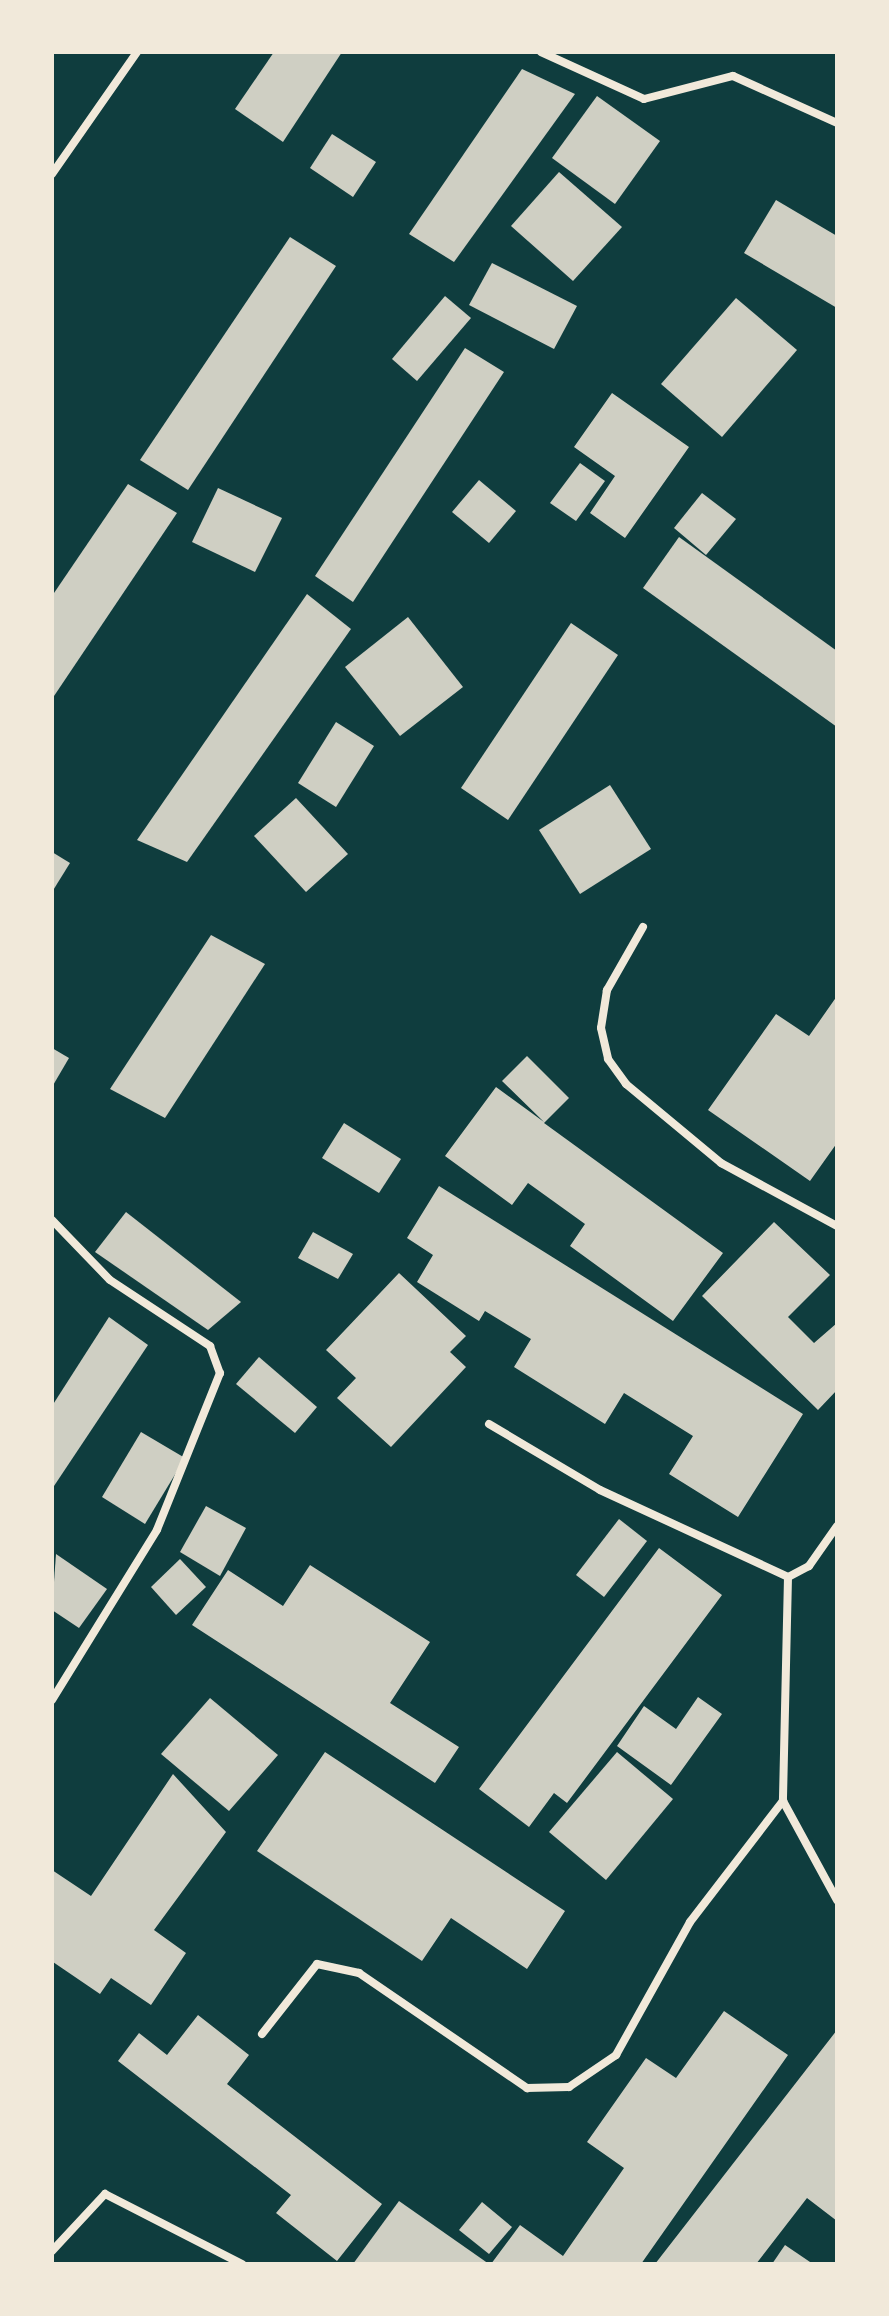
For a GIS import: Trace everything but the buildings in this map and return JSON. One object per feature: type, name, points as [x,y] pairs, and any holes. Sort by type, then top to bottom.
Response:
[{"type":"street","points":[[52,174],[137,52]]},
{"type":"street","points":[[541,52],[644,99],[733,76],[837,123]]},
{"type":"street","points":[[643,927],[607,990],[601,1028],[608,1059],[626,1084],[721,1163],[837,1226]]},
{"type":"street","points":[[52,1220],[110,1280],[210,1346],[220,1373],[157,1530],[52,1700]]},
{"type":"street","points":[[489,1424],[600,1490],[788,1577]]},
{"type":"street","points":[[788,1577],[809,1566],[837,1526]]},
{"type":"street","points":[[788,1577],[783,1801],[837,1900]]},
{"type":"street","points":[[262,2034],[317,1964],[359,1973],[527,2088],[569,2087],[616,2055],[690,1922],[783,1801]]},
{"type":"street","points":[[52,2251],[105,2194],[242,2264]]}]
